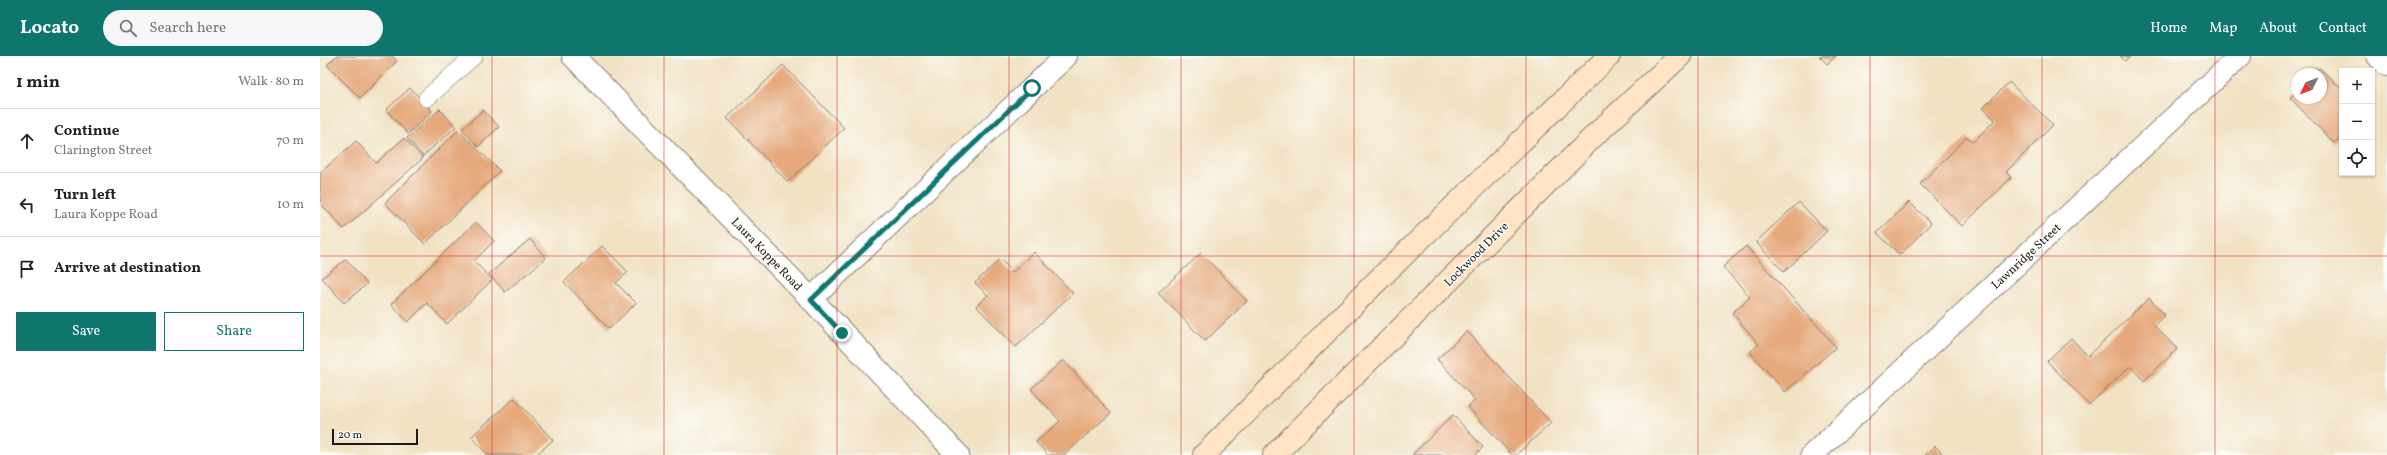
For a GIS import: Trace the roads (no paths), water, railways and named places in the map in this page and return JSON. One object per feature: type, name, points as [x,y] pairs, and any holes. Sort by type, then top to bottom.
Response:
[{"type":"main road","points":[[1204,455],[1377,282],[1609,56]]},
{"type":"main road","name":"Lockwood Drive","points":[[1274,455],[1595,135],[1680,56]]},
{"type":"street","name":"Laura Koppe Road","points":[[573,56],[811,300],[958,455]]},
{"type":"street","points":[[811,300],[1066,56]]},
{"type":"street","name":"Lawnridge Street","points":[[1812,455],[2240,56]]},
{"type":"street","points":[[2378,56],[2387,65]]},
{"type":"lane","points":[[427,98],[474,56]]}]
